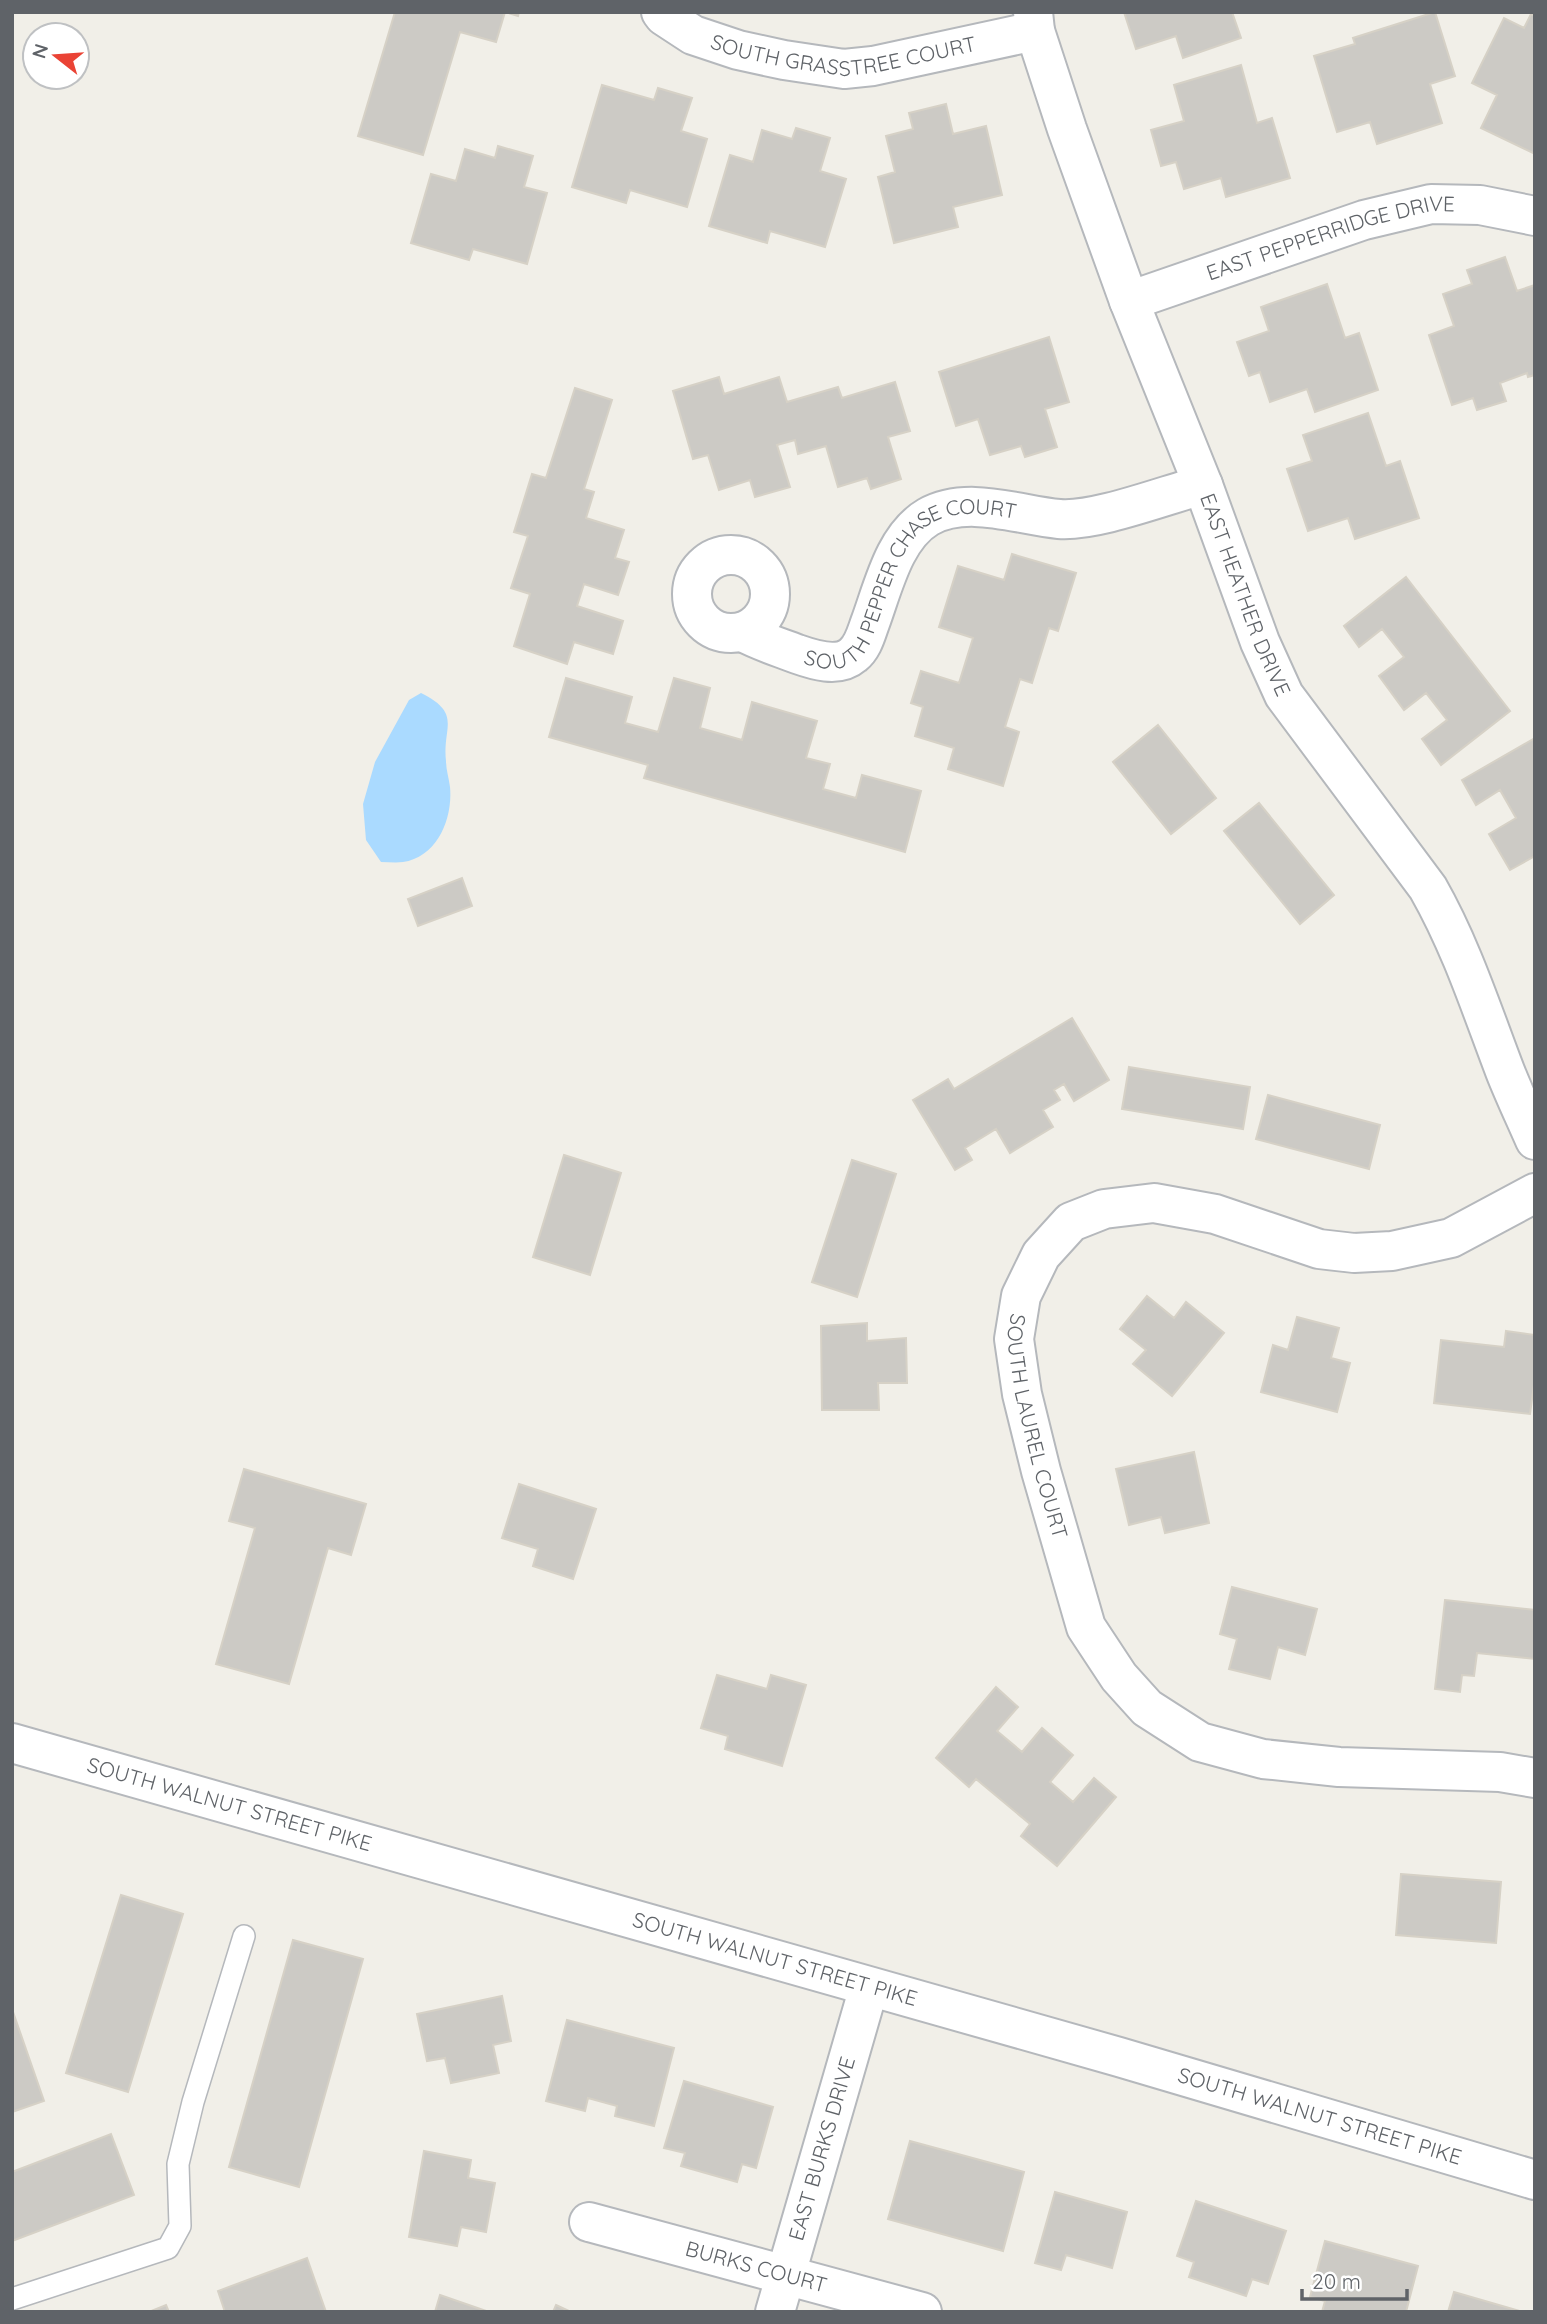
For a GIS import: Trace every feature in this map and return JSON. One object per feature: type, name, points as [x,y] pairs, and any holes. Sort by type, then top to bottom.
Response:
[{"type":"street","name":"SOUTH GRASSTREE COURT","points":[[661,12],[693,35],[738,50],[808,65],[844,69],[873,66],[1034,22]]},
{"type":"street","name":"EAST HEATHER DRIVE","points":[[1034,22],[1129,300],[1203,485],[1260,642],[1284,695],[1428,888],[1446,919],[1535,1140]]},
{"type":"street","name":"EAST PEPPERRIDGE DRIVE","points":[[1129,300],[1364,220],[1432,204],[1480,205],[1535,216]]},
{"type":"street","name":"SOUTH PEPPER CHASE COURT","points":[[743,632],[759,641],[817,660],[833,662],[852,657],[862,646],[892,565],[904,541],[928,517],[954,508],[980,507],[1062,519],[1083,518],[1203,485]]},
{"type":"street","name":"SOUTH LAUREL COURT","points":[[1535,1193],[1451,1238],[1392,1251],[1367,1252],[1319,1250],[1215,1214],[1154,1203],[1104,1209],[1071,1222],[1041,1255],[1021,1296],[1014,1339],[1022,1394],[1086,1627],[1119,1677],[1147,1708],[1200,1742],[1263,1759],[1339,1767],[1500,1772],[1535,1778]]},
{"type":"street","name":"SOUTH WALNUT STREET PIKE","points":[[12,1743],[1119,2057],[1535,2180]]},
{"type":"street","name":"EAST BURKS DRIVE","points":[[775,2312],[869,1987]]},
{"type":"street","name":"BURKS COURT","points":[[589,2222],[922,2312]]},
{"type":"lane","points":[[12,2299],[168,2248],[180,2226],[178,2164],[193,2102],[244,1936]]},
{"type":"water","points":[[421,693],[442,708],[448,722],[446,764],[450,787],[449,812],[440,835],[425,853],[403,862],[381,862],[366,840],[363,804],[375,762],[409,700]]},
{"type":"building","points":[[395,12],[505,12],[496,42],[460,32],[423,155],[358,136]]},
{"type":"building","points":[[1124,12],[1232,12],[1241,38],[1183,58],[1176,36],[1136,49]]},
{"type":"building","points":[[1435,12],[1455,76],[1430,84],[1442,123],[1377,144],[1370,122],[1337,132],[1314,56],[1355,44],[1353,38]]},
{"type":"building","points":[[1531,14],[1535,16],[1535,154],[1481,128],[1497,95],[1472,83],[1504,18],[1524,28]]},
{"type":"building","points":[[1241,65],[1257,123],[1272,118],[1290,178],[1226,197],[1221,178],[1184,189],[1176,162],[1161,166],[1151,130],[1184,121],[1174,85]]},
{"type":"building","points":[[602,85],[654,100],[658,88],[692,98],[681,131],[707,139],[687,207],[630,190],[626,203],[572,187]]},
{"type":"building","points":[[946,104],[953,134],[986,126],[1002,195],[953,207],[958,227],[894,243],[878,177],[895,172],[886,136],[913,129],[909,113]]},
{"type":"building","points":[[796,128],[830,138],[820,171],[846,179],[825,247],[770,231],[767,243],[709,226],[730,155],[753,162],[762,130],[792,139]]},
{"type":"building","points":[[498,146],[533,156],[524,187],[547,193],[527,264],[473,249],[469,260],[411,243],[431,174],[456,181],[465,149],[495,158]]},
{"type":"building","points":[[1505,257],[1517,291],[1535,285],[1535,375],[1528,377],[1527,373],[1500,383],[1506,401],[1477,410],[1473,398],[1452,405],[1429,335],[1454,326],[1443,294],[1472,284],[1467,270]]},
{"type":"building","points":[[1327,284],[1345,338],[1359,333],[1378,390],[1315,412],[1307,389],[1270,402],[1260,372],[1249,376],[1237,342],[1269,331],[1261,307]]},
{"type":"building","points":[[1049,337],[1069,402],[1045,409],[1057,447],[1025,457],[1021,446],[990,455],[978,419],[956,426],[939,372]]},
{"type":"building","points":[[719,377],[724,394],[779,377],[787,402],[838,387],[842,398],[895,382],[910,431],[888,437],[901,479],[871,489],[867,478],[838,487],[826,446],[798,454],[795,440],[777,445],[790,487],[755,497],[750,480],[719,490],[708,455],[693,459],[673,391]]},
{"type":"building","points":[[575,388],[612,400],[584,489],[594,492],[586,518],[624,530],[615,558],[629,562],[618,595],[584,584],[577,606],[623,621],[613,654],[574,642],[567,664],[514,646],[530,594],[511,588],[528,536],[514,532],[532,474],[546,478]]},
{"type":"building","points":[[1368,413],[1386,466],[1400,461],[1419,518],[1355,539],[1348,518],[1308,531],[1287,469],[1312,461],[1303,435]]},
{"type":"building","points":[[1012,554],[1076,573],[1058,631],[1049,628],[1032,683],[1020,679],[1005,727],[1019,732],[1003,786],[948,769],[954,748],[915,736],[923,707],[911,703],[921,671],[959,683],[973,638],[939,627],[958,566],[1004,580]]},
{"type":"building","points":[[1406,577],[1510,711],[1441,765],[1422,739],[1447,720],[1426,693],[1404,710],[1379,676],[1404,657],[1382,629],[1359,647],[1344,626]]},
{"type":"building","points":[[566,678],[632,697],[625,723],[658,732],[674,678],[710,688],[700,728],[742,740],[752,702],[817,721],[806,758],[830,764],[823,789],[856,798],[862,775],[921,791],[905,852],[644,778],[648,765],[549,737]]},
{"type":"building","points":[[1158,725],[1216,798],[1171,834],[1113,762]]},
{"type":"building","points":[[1535,738],[1535,856],[1510,870],[1489,834],[1516,818],[1500,790],[1476,805],[1462,780]]},
{"type":"building","points":[[1259,803],[1334,895],[1300,924],[1224,831]]},
{"type":"building","points":[[462,878],[472,906],[418,926],[408,899]]},
{"type":"building","points":[[1072,1018],[1109,1080],[1074,1101],[1064,1084],[1054,1090],[1060,1100],[1043,1110],[1053,1127],[1010,1153],[996,1129],[965,1148],[972,1160],[955,1170],[913,1100],[948,1079],[954,1089]]},
{"type":"building","points":[[1129,1067],[1250,1087],[1243,1129],[1122,1109]]},
{"type":"building","points":[[1268,1095],[1380,1125],[1369,1169],[1256,1139]]},
{"type":"building","points":[[564,1155],[621,1173],[590,1275],[533,1257]]},
{"type":"building","points":[[852,1160],[896,1174],[857,1297],[812,1282]]},
{"type":"building","points":[[1147,1296],[1174,1318],[1186,1302],[1224,1333],[1172,1396],[1133,1364],[1146,1350],[1120,1329]]},
{"type":"building","points":[[1297,1317],[1339,1328],[1331,1358],[1350,1363],[1337,1412],[1261,1392],[1273,1345],[1288,1350]]},
{"type":"building","points":[[867,1323],[867,1341],[906,1338],[907,1383],[878,1383],[879,1410],[822,1410],[821,1326]]},
{"type":"building","points":[[1506,1331],[1535,1335],[1535,1377],[1530,1414],[1434,1403],[1441,1340],[1504,1347]]},
{"type":"building","points":[[1194,1452],[1209,1523],[1165,1533],[1161,1517],[1129,1525],[1116,1469]]},
{"type":"building","points":[[244,1469],[366,1504],[351,1555],[328,1548],[289,1684],[216,1664],[255,1528],[229,1521]]},
{"type":"building","points":[[519,1484],[596,1509],[573,1579],[533,1566],[538,1549],[502,1538]]},
{"type":"building","points":[[1232,1587],[1317,1609],[1305,1655],[1278,1647],[1270,1679],[1229,1669],[1237,1639],[1220,1634]]},
{"type":"building","points":[[1445,1600],[1535,1610],[1535,1659],[1477,1653],[1474,1676],[1462,1675],[1460,1692],[1435,1689]]},
{"type":"building","points":[[717,1675],[767,1689],[771,1675],[806,1685],[782,1766],[725,1749],[728,1736],[701,1728]]},
{"type":"building","points":[[996,1687],[1018,1707],[997,1731],[1022,1752],[1042,1728],[1073,1755],[1050,1782],[1073,1802],[1094,1778],[1116,1797],[1057,1866],[1021,1836],[1030,1824],[976,1779],[969,1787],[936,1758]]},
{"type":"building","points":[[1401,1874],[1501,1882],[1496,1943],[1396,1935]]},
{"type":"building","points":[[121,1895],[183,1914],[128,2092],[66,2073]]},
{"type":"building","points":[[293,1940],[363,1959],[299,2187],[229,2167]]},
{"type":"building","points":[[502,1996],[511,2041],[493,2045],[499,2073],[451,2083],[445,2058],[427,2061],[417,2014]]},
{"type":"building","points":[[12,2009],[44,2101],[12,2112]]},
{"type":"building","points":[[567,2020],[674,2048],[654,2126],[615,2116],[617,2106],[588,2098],[585,2111],[546,2101]]},
{"type":"building","points":[[684,2081],[773,2107],[756,2168],[742,2164],[737,2182],[681,2166],[685,2153],[664,2148]]},
{"type":"building","points":[[111,2134],[134,2195],[12,2241],[12,2172]]},
{"type":"building","points":[[910,2141],[1024,2172],[1003,2251],[888,2219]]},
{"type":"building","points":[[424,2151],[471,2160],[468,2178],[495,2183],[486,2232],[461,2227],[457,2246],[409,2237]]},
{"type":"building","points":[[1055,2192],[1127,2212],[1112,2268],[1066,2255],[1061,2270],[1035,2263]]},
{"type":"building","points":[[1196,2201],[1286,2231],[1268,2284],[1252,2279],[1246,2296],[1189,2277],[1194,2262],[1177,2256]]},
{"type":"building","points":[[1325,2241],[1418,2266],[1406,2312],[1322,2312],[1325,2301],[1310,2297]]},
{"type":"building","points":[[307,2258],[326,2312],[225,2312],[218,2291]]},
{"type":"building","points":[[1454,2292],[1523,2312],[1448,2312]]},
{"type":"building","points":[[440,2295],[489,2312],[435,2312]]},
{"type":"building","points":[[166,2305],[169,2312],[149,2312]]},
{"type":"building","points":[[556,2305],[571,2312],[553,2312]]}]
